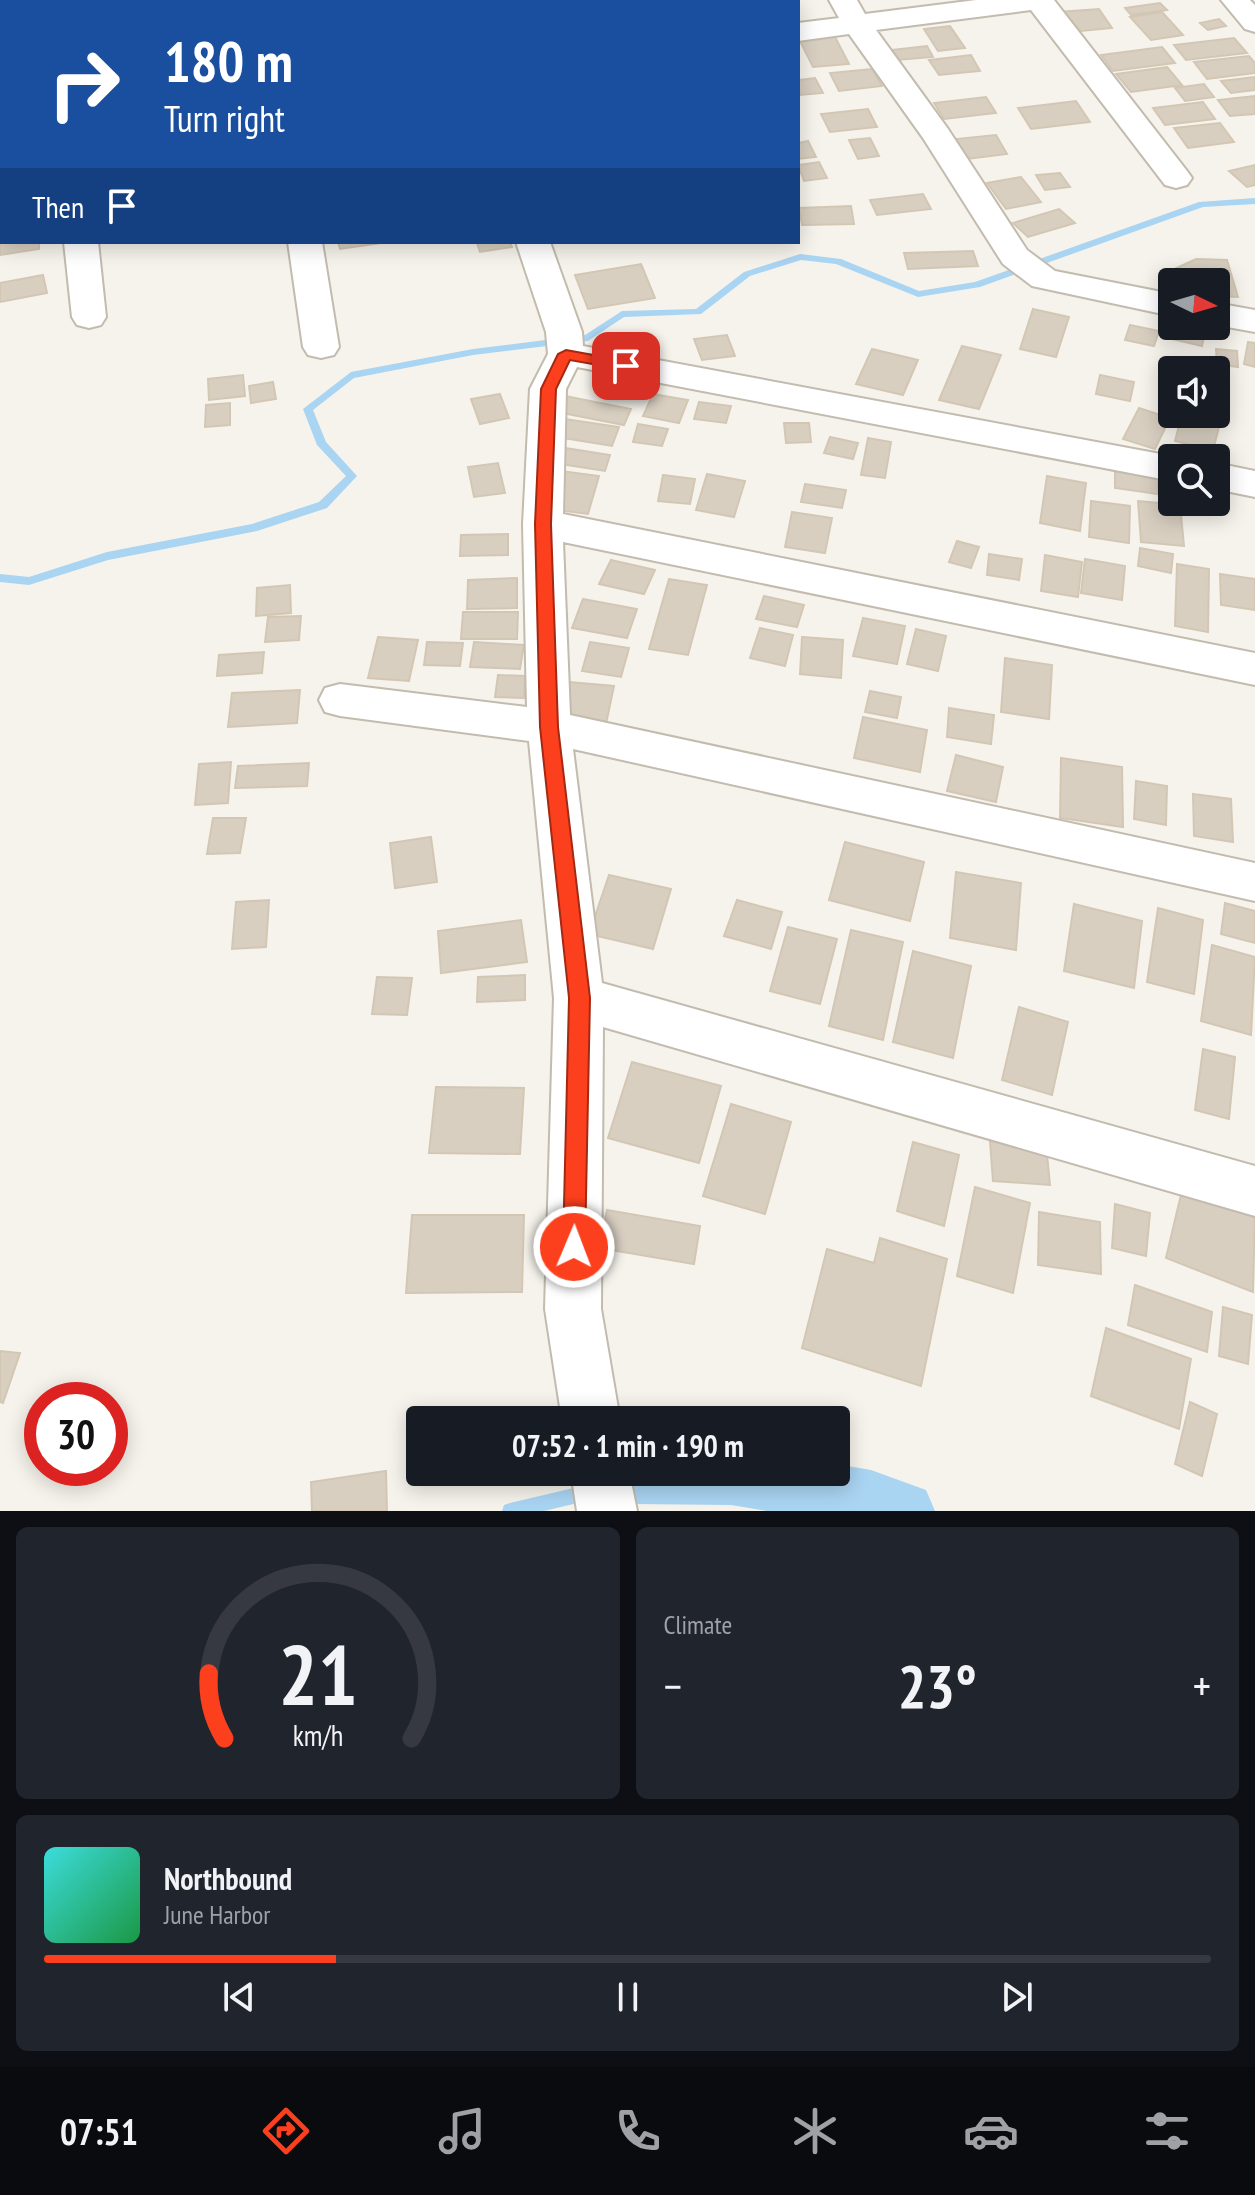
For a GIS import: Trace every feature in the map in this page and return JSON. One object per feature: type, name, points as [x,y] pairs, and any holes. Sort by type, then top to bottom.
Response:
[{"type":"street","points":[[800,31],[850,12],[1039,0],[1176,178]]},
{"type":"street","points":[[1235,0],[1255,23]]},
{"type":"street","points":[[850,12],[937,136],[1015,257],[1044,279],[1158,302]]},
{"type":"street","points":[[81,244],[89,317]]},
{"type":"street","points":[[305,244],[321,347]]},
{"type":"street","points":[[534,244],[565,343],[548,389],[543,524],[549,727],[579,998],[573,1309],[589,1406]]},
{"type":"street","points":[[1230,317],[1255,321]]},
{"type":"street","points":[[565,343],[1158,465]]},
{"type":"street","points":[[1230,479],[1255,484]]},
{"type":"street","points":[[543,524],[1255,669]]},
{"type":"street","points":[[340,700],[549,727],[1255,882]]},
{"type":"street","points":[[579,998],[1255,1191]]},
{"type":"street","points":[[603,1486],[607,1511]]},
{"type":"building","points":[[1160,3],[1167,10],[1131,15],[1125,8]]},
{"type":"building","points":[[1099,9],[1112,28],[1071,32],[1059,12]]},
{"type":"building","points":[[1162,12],[1183,35],[1151,40],[1130,17]]},
{"type":"building","points":[[1219,19],[1226,26],[1208,30],[1200,23]]},
{"type":"building","points":[[950,26],[965,48],[938,51],[924,29]]},
{"type":"building","points":[[833,33],[849,64],[813,67],[800,37]]},
{"type":"building","points":[[1234,38],[1247,53],[1186,60],[1174,45]]},
{"type":"building","points":[[927,46],[933,57],[897,60],[891,50]]},
{"type":"building","points":[[1162,47],[1175,63],[1113,71],[1101,55]]},
{"type":"building","points":[[971,55],[980,71],[939,75],[929,60]]},
{"type":"building","points":[[1249,56],[1255,63],[1255,73],[1207,79],[1194,62]]},
{"type":"building","points":[[1167,67],[1182,85],[1131,92],[1116,74]]},
{"type":"building","points":[[872,69],[882,86],[839,91],[830,73]]},
{"type":"building","points":[[1255,77],[1255,90],[1231,93],[1221,81]]},
{"type":"building","points":[[815,78],[823,93],[800,95],[800,80]]},
{"type":"building","points":[[1204,84],[1214,97],[1185,101],[1175,88]]},
{"type":"building","points":[[1255,96],[1255,114],[1230,116],[1218,100]]},
{"type":"building","points":[[986,97],[996,113],[944,119],[934,103]]},
{"type":"building","points":[[1076,101],[1090,122],[1031,129],[1018,108]]},
{"type":"building","points":[[1203,102],[1215,119],[1165,125],[1153,108]]},
{"type":"building","points":[[868,109],[877,127],[830,132],[821,114]]},
{"type":"building","points":[[1220,123],[1234,142],[1188,148],[1174,128]]},
{"type":"building","points":[[996,135],[1007,154],[967,159],[956,139]]},
{"type":"building","points":[[870,138],[879,156],[858,159],[849,140]]},
{"type":"building","points":[[808,141],[816,157],[800,159],[800,143]]},
{"type":"building","points":[[819,162],[827,178],[804,181],[800,165]]},
{"type":"building","points":[[1255,165],[1255,185],[1247,187],[1229,171]]},
{"type":"building","points":[[1060,173],[1070,187],[1045,190],[1036,175]]},
{"type":"building","points":[[1021,177],[1041,202],[1006,209],[987,183]]},
{"type":"building","points":[[923,194],[931,209],[877,215],[870,200]]},
{"type":"building","points":[[851,206],[854,224],[802,225],[800,208]]},
{"type":"building","points":[[1059,209],[1075,223],[1028,237],[1013,223]]},
{"type":"building","points":[[0,244],[39,244],[39,249],[0,255]]},
{"type":"building","points":[[339,244],[374,244],[340,249]]},
{"type":"building","points":[[477,244],[511,244],[512,247],[480,252]]},
{"type":"building","points":[[973,251],[978,266],[908,269],[904,253]]},
{"type":"building","points":[[1196,259],[1227,260],[1229,268],[1176,268]]},
{"type":"building","points":[[641,264],[655,298],[588,309],[575,275]]},
{"type":"building","points":[[1230,270],[1238,297],[1230,297]]},
{"type":"building","points":[[43,275],[47,293],[0,302],[0,283]]},
{"type":"building","points":[[1033,309],[1069,317],[1056,357],[1020,349]]},
{"type":"building","points":[[1130,325],[1158,331],[1154,346],[1125,340]]},
{"type":"building","points":[[727,335],[735,356],[702,360],[694,339]]},
{"type":"building","points":[[1176,340],[1203,340],[1202,346]]},
{"type":"building","points":[[1248,342],[1255,343],[1255,367],[1244,364]]},
{"type":"building","points":[[962,346],[1001,355],[979,409],[939,400]]},
{"type":"building","points":[[872,349],[918,360],[903,395],[856,384]]},
{"type":"building","points":[[1216,349],[1237,351],[1238,367],[1230,366],[1230,356],[1216,356]]},
{"type":"building","points":[[243,375],[245,396],[209,400],[208,379]]},
{"type":"building","points":[[1100,375],[1134,382],[1130,401],[1096,394]]},
{"type":"building","points":[[273,382],[276,399],[251,403],[249,386]]},
{"type":"building","points":[[500,394],[509,418],[480,424],[471,399]]},
{"type":"building","points":[[653,394],[688,400],[679,423],[643,416]]},
{"type":"building","points":[[565,396],[631,409],[624,425],[557,412]]},
{"type":"building","points":[[699,402],[731,406],[726,423],[694,419]]},
{"type":"building","points":[[230,403],[230,425],[205,427],[206,405]]},
{"type":"building","points":[[1139,408],[1158,414],[1158,428],[1165,428],[1155,449],[1123,439]]},
{"type":"building","points":[[565,419],[619,427],[612,446],[557,437]]},
{"type":"building","points":[[784,423],[809,423],[811,442],[786,443]]},
{"type":"building","points":[[638,424],[668,429],[662,446],[633,442]]},
{"type":"building","points":[[1178,428],[1219,428],[1215,444],[1175,441]]},
{"type":"building","points":[[830,437],[858,443],[853,459],[824,453]]},
{"type":"building","points":[[868,438],[891,442],[885,478],[861,475]]},
{"type":"building","points":[[553,446],[610,455],[605,471],[547,462]]},
{"type":"building","points":[[498,463],[505,493],[474,497],[468,467]]},
{"type":"building","points":[[1115,470],[1158,476],[1158,494],[1115,488]]},
{"type":"building","points":[[561,471],[599,476],[588,514],[549,509]]},
{"type":"building","points":[[707,474],[745,481],[734,517],[696,510]]},
{"type":"building","points":[[663,475],[695,479],[690,504],[658,501]]},
{"type":"building","points":[[1047,476],[1086,483],[1080,531],[1040,523]]},
{"type":"building","points":[[805,484],[846,490],[842,508],[801,502]]},
{"type":"building","points":[[1091,501],[1130,506],[1129,543],[1089,537]]},
{"type":"building","points":[[1138,501],[1158,503],[1158,516],[1181,516],[1184,546],[1141,542]]},
{"type":"building","points":[[792,512],[832,518],[825,553],[785,547]]},
{"type":"building","points":[[508,534],[508,555],[460,556],[461,535]]},
{"type":"building","points":[[957,541],[979,547],[971,568],[949,562]]},
{"type":"building","points":[[1140,548],[1173,554],[1171,573],[1138,566]]},
{"type":"building","points":[[989,554],[1022,559],[1019,580],[987,575]]},
{"type":"building","points":[[1045,555],[1082,562],[1078,597],[1041,591]]},
{"type":"building","points":[[1085,559],[1125,566],[1122,600],[1081,593]]},
{"type":"building","points":[[611,560],[655,570],[644,594],[599,584]]},
{"type":"building","points":[[1177,564],[1209,569],[1208,632],[1175,626]]},
{"type":"building","points":[[1220,574],[1255,579],[1255,610],[1221,605]]},
{"type":"building","points":[[517,578],[517,608],[467,609],[468,580]]},
{"type":"building","points":[[669,579],[707,585],[688,655],[649,649]]},
{"type":"building","points":[[290,585],[291,613],[256,616],[257,588]]},
{"type":"building","points":[[764,596],[804,605],[797,627],[756,619]]},
{"type":"building","points":[[583,599],[637,609],[627,638],[572,628]]},
{"type":"building","points":[[463,612],[518,612],[517,639],[461,639]]},
{"type":"building","points":[[301,616],[299,640],[265,642],[268,617]]},
{"type":"building","points":[[863,618],[905,626],[897,664],[853,656]]},
{"type":"building","points":[[760,628],[793,635],[785,666],[750,658]]},
{"type":"building","points":[[916,629],[946,636],[938,671],[907,664]]},
{"type":"building","points":[[378,637],[418,640],[409,681],[368,678]]},
{"type":"building","points":[[802,637],[843,640],[841,678],[800,674]]},
{"type":"building","points":[[427,642],[463,643],[460,666],[424,665]]},
{"type":"building","points":[[474,642],[524,645],[520,669],[470,667]]},
{"type":"building","points":[[590,642],[629,648],[621,677],[582,671]]},
{"type":"building","points":[[264,652],[262,673],[217,676],[219,655]]},
{"type":"building","points":[[1005,658],[1052,665],[1049,719],[1001,712]]},
{"type":"building","points":[[498,675],[525,676],[524,698],[495,697]]},
{"type":"building","points":[[569,682],[614,686],[606,724],[561,720]]},
{"type":"building","points":[[300,690],[297,723],[228,727],[232,693]]},
{"type":"building","points":[[870,691],[901,697],[897,718],[865,712]]},
{"type":"building","points":[[949,708],[994,715],[991,744],[947,737]]},
{"type":"building","points":[[863,717],[927,730],[920,772],[854,758]]},
{"type":"building","points":[[956,755],[1003,767],[996,802],[947,791]]},
{"type":"building","points":[[1061,758],[1122,767],[1123,827],[1060,818]]},
{"type":"building","points":[[231,762],[228,803],[195,805],[199,764]]},
{"type":"building","points":[[309,763],[307,786],[235,788],[238,766]]},
{"type":"building","points":[[1136,781],[1167,786],[1166,825],[1134,819]]},
{"type":"building","points":[[1193,794],[1231,799],[1233,842],[1194,836]]},
{"type":"building","points":[[213,818],[246,818],[240,853],[207,854]]},
{"type":"building","points":[[431,837],[437,882],[395,888],[390,843]]},
{"type":"building","points":[[845,842],[924,862],[910,921],[829,900]]},
{"type":"building","points":[[956,872],[1021,883],[1016,950],[950,938]]},
{"type":"building","points":[[609,875],[671,889],[653,949],[589,934]]},
{"type":"building","points":[[269,900],[266,947],[232,949],[236,902]]},
{"type":"building","points":[[737,900],[782,912],[771,949],[724,936]]},
{"type":"building","points":[[1225,903],[1255,911],[1255,943],[1221,934]]},
{"type":"building","points":[[1074,904],[1142,921],[1134,988],[1064,971]]},
{"type":"building","points":[[1158,908],[1203,920],[1194,994],[1147,982]]},
{"type":"building","points":[[521,920],[527,962],[441,973],[438,931]]},
{"type":"building","points":[[788,927],[837,939],[820,1004],[770,991]]},
{"type":"building","points":[[851,930],[903,942],[883,1040],[829,1026]]},
{"type":"building","points":[[1212,945],[1255,957],[1251,1035],[1201,1021]]},
{"type":"building","points":[[913,951],[971,966],[953,1058],[893,1042]]},
{"type":"building","points":[[525,975],[525,1000],[477,1002],[478,977]]},
{"type":"building","points":[[377,977],[412,978],[407,1015],[372,1014]]},
{"type":"building","points":[[1019,1007],[1068,1022],[1052,1095],[1002,1080]]},
{"type":"building","points":[[1203,1049],[1235,1057],[1229,1119],[1195,1110]]},
{"type":"building","points":[[632,1062],[721,1086],[699,1163],[608,1138]]},
{"type":"building","points":[[436,1087],[524,1088],[520,1154],[429,1153]]},
{"type":"building","points":[[731,1104],[791,1122],[765,1214],[703,1196]]},
{"type":"building","points":[[990,1141],[1046,1144],[1050,1185],[993,1181]]},
{"type":"building","points":[[913,1142],[959,1155],[944,1226],[897,1211]]},
{"type":"building","points":[[1183,1186],[1255,1214],[1253,1292],[1166,1258]]},
{"type":"building","points":[[975,1187],[1030,1203],[1013,1293],[957,1276]]},
{"type":"building","points":[[1115,1204],[1150,1213],[1146,1256],[1112,1248]]},
{"type":"building","points":[[607,1210],[700,1226],[694,1264],[599,1248]]},
{"type":"building","points":[[1039,1212],[1100,1222],[1101,1274],[1038,1265]]},
{"type":"building","points":[[412,1215],[524,1215],[522,1292],[406,1293]]},
{"type":"building","points":[[880,1238],[947,1259],[921,1386],[802,1348],[827,1249],[874,1263]]},
{"type":"building","points":[[1135,1285],[1212,1312],[1207,1352],[1128,1325]]},
{"type":"building","points":[[1223,1307],[1252,1315],[1248,1364],[1219,1356]]},
{"type":"building","points":[[1106,1328],[1191,1359],[1179,1429],[1091,1396]]},
{"type":"building","points":[[0,1351],[20,1353],[3,1403],[0,1402]]},
{"type":"building","points":[[1190,1402],[1217,1414],[1202,1476],[1175,1464]]},
{"type":"building","points":[[386,1471],[387,1511],[312,1511],[311,1482]]},
{"type":"waterway","points":[[0,578],[29,581],[107,556],[253,528],[323,505],[352,476],[321,443],[308,409],[351,375],[473,352],[588,338],[622,314],[698,312],[747,274],[800,257],[838,261],[918,294],[977,285],[1202,204],[1255,201]]},
{"type":"waterway","points":[[793,1486],[871,1500],[905,1511]]},
{"type":"waterway","points":[[510,1511],[582,1494]]},
{"type":"route","points":[[574,1247],[579,998],[549,727],[543,524],[548,389],[566,354],[626,366]]}]
